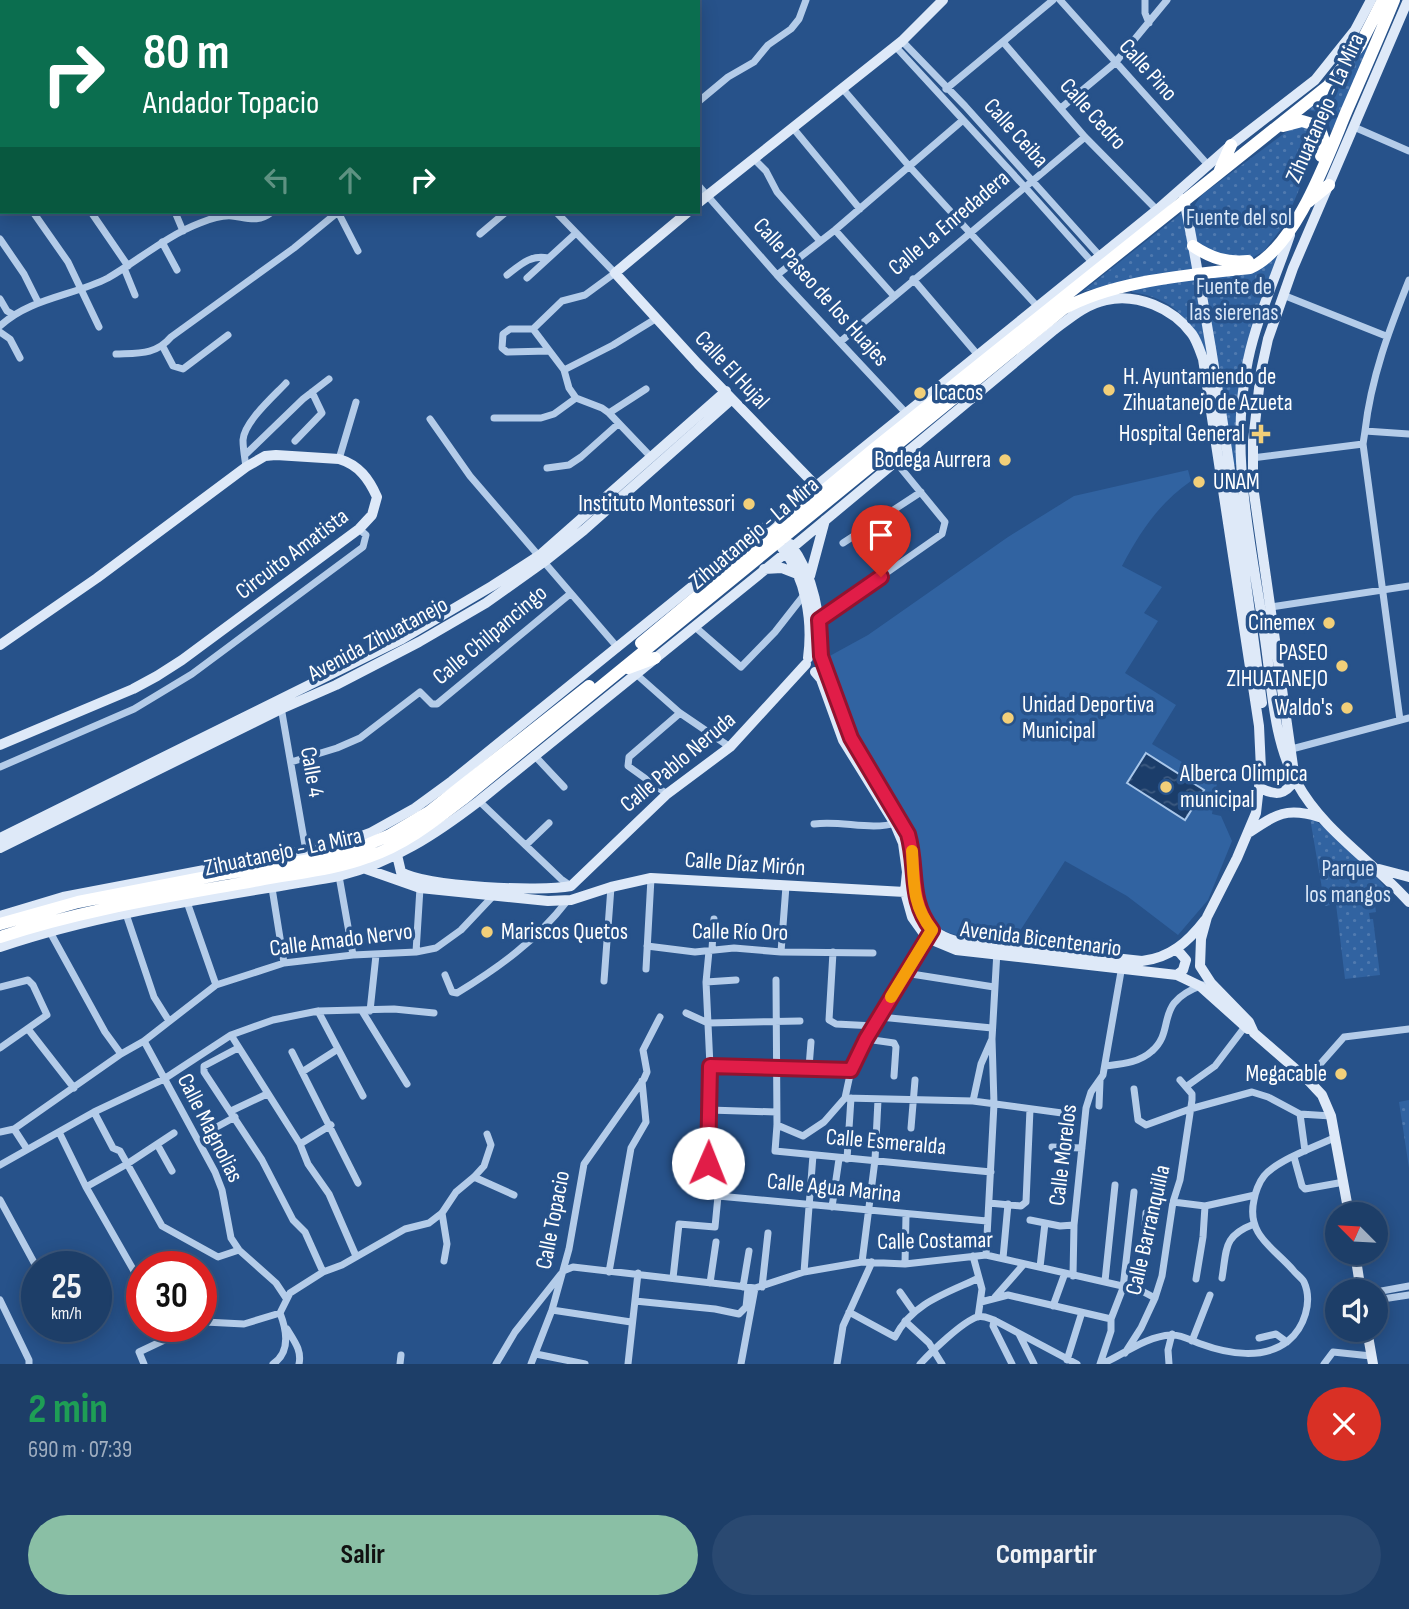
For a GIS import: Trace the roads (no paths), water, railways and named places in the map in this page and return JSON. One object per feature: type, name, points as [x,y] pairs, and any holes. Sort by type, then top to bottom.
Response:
[{"type":"highway","name":"Zihuatanejo - La Mira","points":[[826,497],[873,445],[1157,213],[1184,199],[1214,170],[1273,130],[1328,86],[1348,63],[1372,26],[1383,0]]},
{"type":"highway","name":"Zihuatanejo - La Mira","points":[[0,937],[45,922],[112,907],[327,868],[378,853],[432,823],[621,670],[826,497],[1063,309],[1084,297],[1116,288],[1250,268],[1261,263],[1270,255],[1306,204],[1394,0]]},
{"type":"highway","points":[[1273,130],[1302,121],[1315,123],[1324,135],[1322,153],[1295,221]]},
{"type":"highway","points":[[1214,170],[1231,145]]},
{"type":"highway","points":[[1306,204],[1329,185]]},
{"type":"highway","points":[[1193,246],[1209,257],[1227,262],[1247,261],[1270,255]]},
{"type":"highway","points":[[1018,360],[1031,335]]},
{"type":"highway","name":"Zihuatanejo - La Mira","points":[[0,924],[78,902],[216,871],[341,855],[390,835],[429,812],[778,537]]},
{"type":"highway","points":[[621,670],[654,658]]},
{"type":"main road","points":[[700,201],[898,44],[943,0]]},
{"type":"main road","points":[[1231,145],[1315,80],[1355,30],[1370,0]]},
{"type":"main road","points":[[1287,751],[1271,607],[1253,486],[1252,458],[1261,371],[1268,339],[1283,295],[1408,0]]},
{"type":"main road","points":[[1395,31],[1409,21]]},
{"type":"main road","points":[[873,445],[906,413],[1095,258],[1214,170]]},
{"type":"main road","points":[[1166,972],[1163,964],[1170,953],[1196,932],[1207,917],[1249,833],[1256,813],[1261,769],[1259,726],[1224,468],[1214,372],[1184,199]]},
{"type":"main road","points":[[615,273],[686,214]]},
{"type":"main road","points":[[1295,221],[1262,308],[1248,362],[1241,407],[1239,460],[1249,547],[1287,751],[1295,780],[1320,817],[1409,902]]},
{"type":"main road","name":"Calle El Hujal","points":[[615,273],[826,497]]},
{"type":"main road","points":[[820,665],[809,670],[809,631],[804,595],[805,578],[826,518],[826,497],[895,461],[1083,309],[1105,300],[1144,300],[1180,320],[1194,336],[1203,359],[1224,468]]},
{"type":"main road","name":"Avenida Zihuatanejo","points":[[543,558],[650,456],[729,395]]},
{"type":"main road","name":"Avenida Zihuatanejo","points":[[0,848],[12,837],[281,704],[402,639],[543,558],[584,530],[729,395]]},
{"type":"main road","points":[[0,645],[265,456],[339,458]]},
{"type":"main road","name":"Circuito Amatista","points":[[0,745],[133,689],[183,660],[359,529],[372,515],[377,497],[364,474],[339,458]]},
{"type":"main road","points":[[0,916],[63,897],[216,871],[340,844],[370,833],[415,808],[618,648],[778,537],[826,518]]},
{"type":"main road","points":[[0,947],[126,914],[339,876],[366,869],[397,855],[446,827],[764,570],[778,537]]},
{"type":"main road","points":[[778,537],[805,578],[819,620],[821,679],[847,739],[898,823]]},
{"type":"main road","points":[[1249,547],[1262,544]]},
{"type":"main road","points":[[764,570],[782,568],[805,578]]},
{"type":"main road","points":[[807,661],[814,654],[820,665]]},
{"type":"main road","name":"Calle Pablo Neruda","points":[[571,886],[667,794],[730,747],[807,661]]},
{"type":"main road","points":[[1260,788],[1273,794],[1282,793],[1295,780]]},
{"type":"main road","points":[[1249,833],[1272,817],[1287,811],[1300,811],[1320,817]]},
{"type":"main road","name":"Avenida Bicentenario","points":[[898,823],[905,854],[905,892],[912,917],[930,934],[956,950],[997,950],[1122,965],[1166,972],[1205,985],[1322,1095],[1331,1116],[1347,1202]]},
{"type":"main road","name":"Avenida Bicentenario","points":[[898,823],[911,847],[914,892],[930,934]]},
{"type":"main road","name":"Avenida Zihuatanejo","points":[[0,838],[12,837]]},
{"type":"main road","points":[[397,855],[401,872],[426,881],[501,887],[571,886]]},
{"type":"main road","points":[[366,869],[420,888],[567,901]]},
{"type":"main road","points":[[1377,869],[1409,877]]},
{"type":"main road","points":[[588,870],[584,882],[595,892]]},
{"type":"main road","name":"Calle Díaz Mirón","points":[[567,901],[651,878],[905,892]]},
{"type":"main road","points":[[1205,985],[1199,954],[1207,917]]},
{"type":"main road","points":[[1170,953],[1180,953],[1186,960],[1183,970],[1177,975]]},
{"type":"main road","name":"Avenida Bicentenario","points":[[1122,965],[1170,953]]},
{"type":"main road","points":[[1369,1342],[1372,1360]]},
{"type":"street","points":[[700,100],[728,77],[754,62],[777,38],[792,29],[797,24],[806,0]]},
{"type":"street","points":[[940,93],[1054,0]]},
{"type":"street","name":"Calle Pino","points":[[1060,0],[1214,170]]},
{"type":"street","points":[[1145,0],[1145,13],[1149,23]]},
{"type":"street","points":[[1061,108],[1115,63],[1167,0]]},
{"type":"street","name":"Calle Cedro","points":[[1003,42],[1157,213]]},
{"type":"street","name":"Calle Ceiba","points":[[898,44],[948,87],[1032,180],[1095,258]]},
{"type":"street","name":"Calle Ceiba","points":[[898,44],[962,120],[1095,258]]},
{"type":"street","points":[[842,88],[1037,306]]},
{"type":"street","points":[[778,275],[860,209],[962,120]]},
{"type":"street","points":[[1354,127],[1409,150]]},
{"type":"street","points":[[793,128],[860,209]]},
{"type":"street","name":"Calle La Enredadera","points":[[840,342],[893,295],[1086,137]]},
{"type":"street","points":[[755,160],[766,171],[777,192],[820,241]]},
{"type":"street","name":"Calle Paseo de los Huajes","points":[[700,187],[906,413]]},
{"type":"street","points":[[34,214],[68,262],[99,327]]},
{"type":"street","points":[[92,214],[126,267],[135,295]]},
{"type":"street","points":[[176,214],[183,231]]},
{"type":"street","points":[[0,326],[38,302],[80,289],[126,267],[162,242],[201,222],[230,216],[251,220],[264,218],[269,214]]},
{"type":"street","points":[[116,354],[150,352],[163,347],[171,337],[294,248],[336,214]]},
{"type":"street","points":[[339,214],[358,251]]},
{"type":"street","points":[[480,234],[504,214]]},
{"type":"street","points":[[548,351],[504,351],[503,334],[510,329],[533,329],[562,301],[585,295],[615,273],[558,214]]},
{"type":"street","points":[[835,230],[893,295]]},
{"type":"street","points":[[527,278],[576,233]]},
{"type":"street","points":[[0,239],[24,274],[38,302]]},
{"type":"street","points":[[162,242],[177,270]]},
{"type":"street","points":[[507,275],[524,262],[538,256],[548,258]]},
{"type":"street","points":[[913,279],[977,354]]},
{"type":"street","points":[[1400,720],[1363,444],[1373,382],[1386,336],[1409,280]]},
{"type":"street","points":[[1283,295],[1386,336]]},
{"type":"street","points":[[0,299],[7,311],[14,315]]},
{"type":"street","points":[[564,370],[657,318]]},
{"type":"street","points":[[533,329],[564,370],[569,388],[576,398],[609,413],[650,456]]},
{"type":"street","points":[[0,332],[10,339],[20,358]]},
{"type":"street","points":[[163,347],[173,366],[183,369],[228,335]]},
{"type":"street","points":[[245,455],[329,379]]},
{"type":"street","points":[[246,467],[244,435],[251,421],[286,383]]},
{"type":"street","points":[[609,413],[646,389]]},
{"type":"street","points":[[295,441],[322,413],[312,392]]},
{"type":"street","points":[[494,418],[541,418],[554,414],[576,398]]},
{"type":"street","points":[[339,458],[356,402]]},
{"type":"street","name":"Calle Chilpancingo","points":[[430,419],[470,476],[618,648]]},
{"type":"street","points":[[547,468],[569,465],[618,424]]},
{"type":"street","points":[[1365,431],[1409,434]]},
{"type":"street","points":[[1252,458],[1363,444]]},
{"type":"street","points":[[819,620],[943,534],[945,522],[895,461]]},
{"type":"street","points":[[843,543],[920,492]]},
{"type":"street","points":[[0,767],[134,709],[192,674],[363,548],[366,535],[359,529]]},
{"type":"street","points":[[1271,607],[1409,586]]},
{"type":"street","name":"Calle Chilpancingo","points":[[291,762],[360,738],[420,692],[434,705],[570,594]]},
{"type":"street","points":[[694,626],[741,667],[775,632],[804,595]]},
{"type":"street","points":[[183,660],[192,674]]},
{"type":"street","points":[[636,674],[680,713],[730,747]]},
{"type":"street","name":"Calle 4","points":[[281,704],[306,851]]},
{"type":"street","points":[[667,794],[628,766],[627,762],[629,757],[680,713]]},
{"type":"street","points":[[1287,751],[1409,718]]},
{"type":"street","points":[[534,755],[564,787]]},
{"type":"street","points":[[479,801],[571,886]]},
{"type":"street","points":[[526,845],[549,823]]},
{"type":"street","points":[[814,824],[833,823],[856,827],[898,823]]},
{"type":"street","points":[[339,876],[353,955]]},
{"type":"street","points":[[646,969],[651,878]]},
{"type":"street","points":[[781,951],[786,886]]},
{"type":"street","name":"Calle Amado Nervo","points":[[0,1132],[14,1129],[121,1054],[144,1041],[216,985],[284,963],[436,948],[449,941],[501,887]]},
{"type":"street","points":[[604,981],[611,887]]},
{"type":"street","points":[[272,888],[284,963]]},
{"type":"street","points":[[416,952],[420,888]]},
{"type":"street","points":[[445,975],[452,992],[457,993],[510,958],[567,901]]},
{"type":"street","points":[[187,902],[216,985]]},
{"type":"street","points":[[126,914],[154,996],[169,1021]]},
{"type":"street","points":[[673,1278],[679,1224],[715,1227],[718,1196],[712,1195],[708,1189],[710,1066],[706,982],[714,919]]},
{"type":"street","points":[[50,932],[105,1032],[121,1054]]},
{"type":"street","points":[[832,1207],[843,1159],[851,1070],[866,1039],[930,934]]},
{"type":"street","name":"Calle Río Oro","points":[[647,946],[873,953]]},
{"type":"street","points":[[986,1255],[994,1104],[992,1028],[997,950]]},
{"type":"street","points":[[833,952],[829,1020],[832,1023],[875,1026]]},
{"type":"street","points":[[376,955],[366,1011],[407,1084]]},
{"type":"street","name":"Calle Morelos","points":[[1073,1276],[1074,1225],[1088,1098],[1100,1081],[1105,1066],[1122,965]]},
{"type":"street","points":[[905,973],[994,987]]},
{"type":"street","points":[[0,987],[28,979],[47,1015],[0,1048]]},
{"type":"street","points":[[706,982],[736,979]]},
{"type":"street","name":"Calle Río Oro","points":[[776,979],[777,1153]]},
{"type":"street","points":[[1105,1066],[1133,1061],[1153,1051],[1163,1033],[1172,1004],[1205,985]]},
{"type":"street","points":[[0,1165],[94,1112],[164,1079],[231,1035],[318,1011],[394,1009],[434,1013]]},
{"type":"street","points":[[318,1011],[363,1096]]},
{"type":"street","points":[[686,1013],[708,1023],[800,1021]]},
{"type":"street","name":"Calle Topacio","points":[[531,1364],[552,1310],[569,1249],[584,1164],[647,1072],[643,1050],[660,1017]]},
{"type":"street","points":[[880,1017],[992,1028]]},
{"type":"street","name":"Calle Barranquilla","points":[[1125,1353],[1141,1328],[1162,1276],[1173,1202],[1180,1180],[1192,1094],[1184,1083],[1215,1066],[1247,1025]]},
{"type":"street","points":[[1307,1079],[1344,1037],[1409,1028]]},
{"type":"street","points":[[27,1029],[74,1088]]},
{"type":"street","points":[[231,1035],[300,1144],[308,1164],[329,1194],[356,1256]]},
{"type":"street","points":[[866,1039],[890,1040],[894,1043],[894,1076]]},
{"type":"street","points":[[973,1101],[981,1064],[992,1040]]},
{"type":"street","name":"Calle Magnolias","points":[[144,1041],[215,1172],[222,1190],[231,1238],[239,1250],[276,1283],[286,1298]]},
{"type":"street","points":[[809,1068],[811,1042]]},
{"type":"street","points":[[238,1048],[204,1066],[204,1072],[262,1160],[293,1220],[305,1232],[323,1272]]},
{"type":"street","points":[[302,1072],[338,1049]]},
{"type":"street","points":[[292,1052],[358,1183]]},
{"type":"street","points":[[710,1066],[851,1070]]},
{"type":"street","points":[[911,1128],[915,1080]]},
{"type":"street","points":[[609,1272],[631,1148],[646,1122],[642,1081]]},
{"type":"street","points":[[1099,1106],[1100,1081]]},
{"type":"street","points":[[1135,1089],[1138,1120],[1146,1125],[1190,1109],[1252,1092],[1268,1097],[1300,1114],[1331,1116]]},
{"type":"street","points":[[213,1129],[267,1094]]},
{"type":"street","points":[[777,1125],[803,1136],[824,1122],[848,1098],[973,1101],[1062,1113]]},
{"type":"street","points":[[862,1262],[875,1160],[878,1100]]},
{"type":"street","points":[[709,1110],[776,1112]]},
{"type":"street","points":[[989,1203],[1021,1206],[1026,1202],[1030,1110]]},
{"type":"street","points":[[94,1112],[113,1148],[121,1152],[162,1226],[218,1257],[239,1250]]},
{"type":"street","points":[[1300,1114],[1305,1151]]},
{"type":"street","points":[[300,1144],[331,1125]]},
{"type":"street","points":[[14,1129],[27,1149]]},
{"type":"street","points":[[59,1132],[86,1187],[126,1257]]},
{"type":"street","points":[[86,1187],[174,1133]]},
{"type":"street","points":[[217,1323],[244,1324],[265,1320],[280,1313],[286,1298],[323,1272],[342,1265],[405,1229],[429,1223],[442,1213],[451,1197],[484,1166],[491,1145],[487,1134]]},
{"type":"street","points":[[1101,1364],[1153,1338],[1172,1334],[1225,1353],[1242,1354],[1266,1350],[1287,1342],[1299,1331],[1307,1304],[1304,1283],[1257,1234],[1251,1212],[1263,1177],[1305,1151],[1335,1138]]},
{"type":"street","points":[[157,1144],[172,1171]]},
{"type":"street","points":[[1052,1147],[1082,1148]]},
{"type":"street","name":"Calle Esmeralda","points":[[777,1153],[991,1171]]},
{"type":"street","points":[[804,1272],[813,1155]]},
{"type":"street","points":[[1294,1157],[1305,1189],[1344,1182]]},
{"type":"street","points":[[474,1177],[514,1195]]},
{"type":"street","points":[[1105,1281],[1115,1185]]},
{"type":"street","points":[[1101,1364],[1111,1332],[1111,1319],[1123,1288],[1134,1192]]},
{"type":"street","points":[[1173,1202],[1205,1206],[1255,1195]]},
{"type":"street","name":"Calle Agua Marina","points":[[718,1196],[987,1221]]},
{"type":"street","points":[[0,1200],[28,1251]]},
{"type":"street","points":[[1003,1258],[1008,1204]]},
{"type":"street","points":[[1196,1279],[1205,1206]]},
{"type":"street","points":[[442,1213],[447,1244],[444,1261]]},
{"type":"street","points":[[1140,1290],[1146,1213]]},
{"type":"street","points":[[905,1264],[906,1215]]},
{"type":"street","points":[[1030,1220],[1065,1227],[1074,1225]]},
{"type":"street","points":[[1040,1267],[1045,1223]]},
{"type":"street","points":[[1222,1278],[1233,1235],[1238,1230],[1254,1224]]},
{"type":"street","points":[[635,1301],[743,1313],[768,1233]]},
{"type":"street","points":[[710,1283],[716,1242]]},
{"type":"street","points":[[741,1364],[750,1317],[752,1287],[749,1251]]},
{"type":"street","name":"Calle Costamar","points":[[563,1271],[573,1267],[752,1287],[804,1272],[862,1262],[905,1264],[986,1255],[1105,1281],[1123,1288],[1140,1290],[1155,1298]]},
{"type":"street","points":[[920,1364],[934,1349],[978,1317],[981,1302],[979,1278],[973,1256]]},
{"type":"street","points":[[837,1364],[843,1326],[872,1262]]},
{"type":"street","points":[[995,1297],[1024,1264]]},
{"type":"street","points":[[496,1364],[521,1322],[563,1271]]},
{"type":"street","points":[[628,1364],[638,1273]]},
{"type":"street","points":[[1053,1306],[1065,1273]]},
{"type":"street","points":[[849,1312],[895,1337],[914,1312],[934,1298],[979,1278]]},
{"type":"street","points":[[1388,1290],[1409,1286]]},
{"type":"street","points":[[900,1292],[914,1312]]},
{"type":"street","points":[[981,1302],[1007,1295],[1111,1319]]},
{"type":"street","points":[[1192,1341],[1210,1295]]},
{"type":"street","points":[[1388,1298],[1409,1295]]},
{"type":"street","points":[[0,1300],[29,1362]]},
{"type":"street","points":[[552,1310],[631,1322]]},
{"type":"street","points":[[1067,1360],[1083,1312]]},
{"type":"street","points":[[280,1313],[301,1355],[299,1364]]},
{"type":"street","points":[[978,1317],[994,1320],[1077,1364]]},
{"type":"street","points":[[994,1320],[993,1326],[1012,1364]]},
{"type":"street","points":[[905,1321],[934,1349],[943,1364]]},
{"type":"street","points":[[273,1364],[279,1360],[286,1348],[286,1328]]},
{"type":"street","points":[[1018,1333],[1034,1364]]},
{"type":"street","points":[[1169,1364],[1168,1350],[1172,1334]]},
{"type":"street","points":[[1259,1338],[1276,1334],[1287,1342]]},
{"type":"street","points":[[144,1364],[139,1352],[160,1342]]},
{"type":"street","points":[[1326,1360],[1333,1352],[1372,1360]]},
{"type":"street","points":[[536,1354],[585,1364]]},
{"type":"water","name":"Alberca Olimpica municipal","points":[[1146,753],[1204,790],[1185,820],[1127,783]]},
{"type":"place","name":"H. Ayuntamiendo de Zihuatanejo de Azueta","points":[[1109,390]]},
{"type":"place","name":"Icacos","points":[[920,393]]},
{"type":"place","name":"Hospital General","points":[[1261,434]]},
{"type":"place","name":"Bodega Aurrera","points":[[1005,460]]},
{"type":"place","name":"UNAM","points":[[1199,482]]},
{"type":"place","name":"Instituto Montessori","points":[[749,504]]},
{"type":"place","name":"Cinemex","points":[[1329,623]]},
{"type":"place","name":"PASEO ZIHUATANEJO","points":[[1342,666]]},
{"type":"place","name":"Waldo's","points":[[1347,708]]},
{"type":"place","name":"Unidad Deportiva Municipal","points":[[1008,718]]},
{"type":"place","name":"Alberca Olimpica municipal","points":[[1166,787]]},
{"type":"place","name":"Mariscos Quetos","points":[[487,932]]},
{"type":"place","name":"Megacable","points":[[1341,1074]]},
{"type":"park label","name":"Fuente del sol","points":[[1239,218]]},
{"type":"park label","name":"Fuente de las sierenas","points":[[1234,300]]},
{"type":"park label","name":"Parque los mangos","points":[[1348,882]]}]
